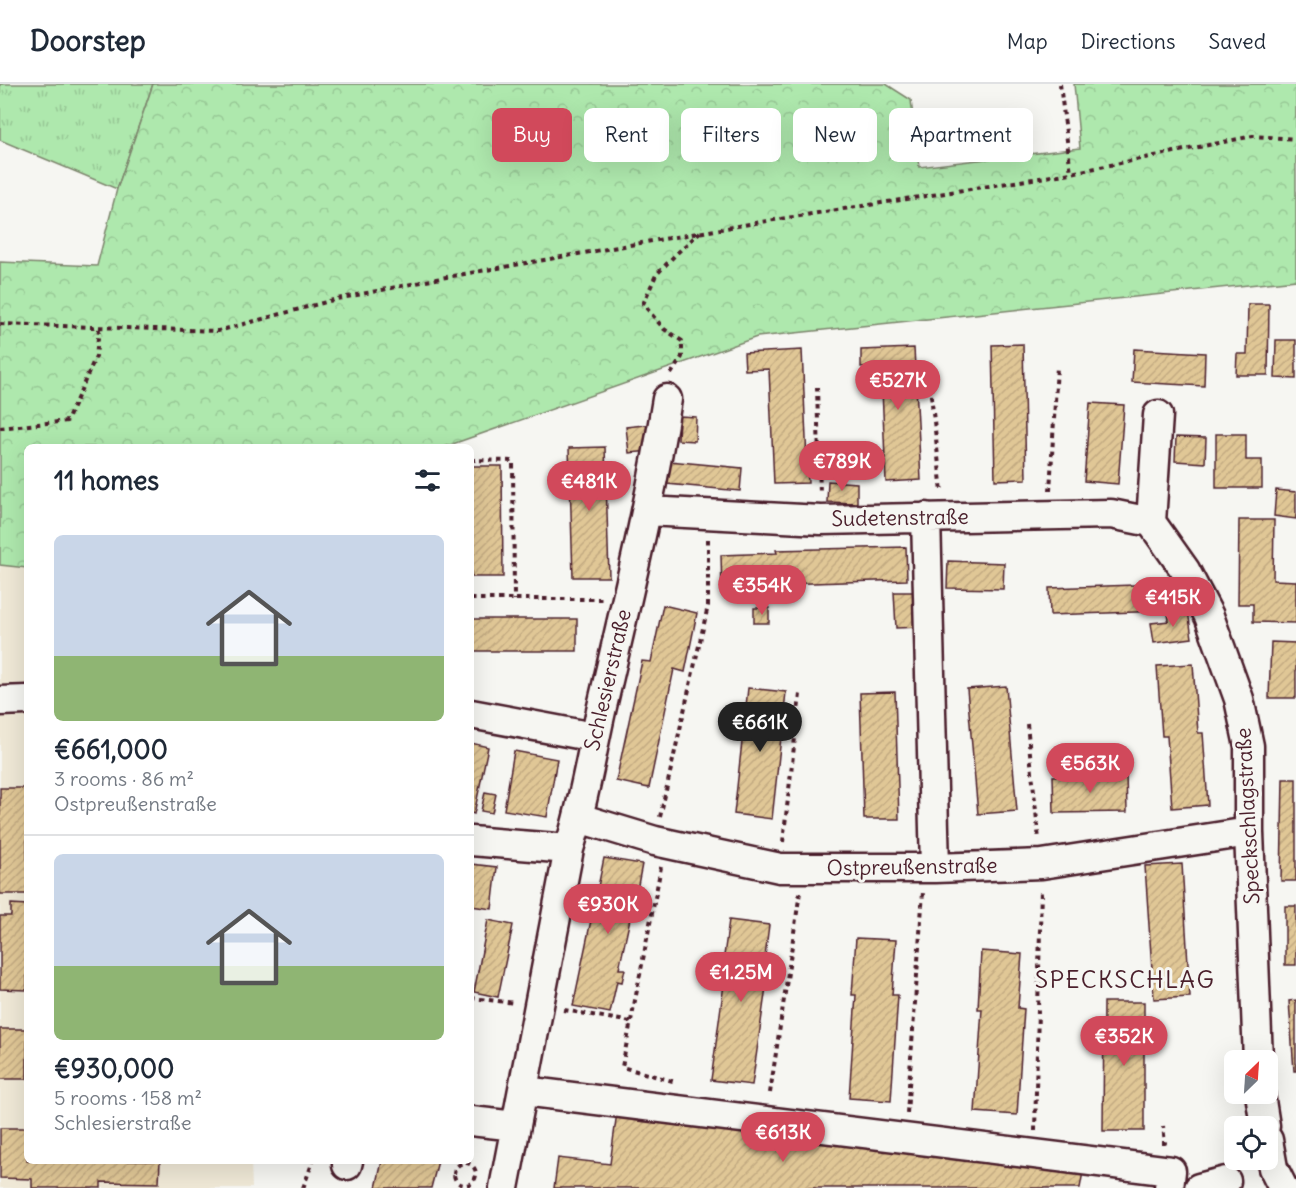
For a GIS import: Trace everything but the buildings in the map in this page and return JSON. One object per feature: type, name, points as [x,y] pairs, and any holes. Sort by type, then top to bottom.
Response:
[{"type":"street","name":"Schlesierstraße","points":[[504,1188],[569,849],[579,818],[594,737],[647,510],[667,399]]},
{"type":"street","points":[[1151,522],[1158,415]]},
{"type":"street","name":"Sudetenstraße","points":[[647,510],[821,520],[1110,514],[1151,522]]},
{"type":"street","points":[[930,868],[936,517]]},
{"type":"street","name":"Speckschlagstraße","points":[[1151,522],[1185,570],[1209,616],[1239,699],[1249,746],[1249,832],[1258,1050]]},
{"type":"street","points":[[0,701],[24,700]]},
{"type":"street","points":[[474,715],[594,737]]},
{"type":"street","name":"Ostpreußenstraße","points":[[579,818],[661,842],[792,868],[930,868],[1042,864],[1249,832]]},
{"type":"street","points":[[474,841],[569,849]]},
{"type":"street","points":[[525,1084],[1171,1171],[1169,1188]]},
{"type":"street","points":[[474,1121],[516,1126]]},
{"type":"street","points":[[1274,1170],[1283,1188]]},
{"type":"street","points":[[1199,1188],[1226,1181]]},
{"type":"path","points":[[1060,84],[1071,172]]},
{"type":"path","points":[[0,324],[218,332],[337,300],[418,283],[700,232],[1071,172],[1253,136],[1296,139]]},
{"type":"path","points":[[667,399],[670,375],[682,357],[681,341],[664,329],[643,304],[656,275],[700,232]]},
{"type":"path","points":[[0,428],[67,421],[96,356],[99,329]]},
{"type":"path","points":[[1048,515],[1057,366]]},
{"type":"path","points":[[929,377],[936,517]]},
{"type":"path","points":[[817,387],[821,520]]},
{"type":"path","points":[[474,460],[513,461],[514,600]]},
{"type":"path","points":[[622,1067],[661,842],[708,606],[708,514]]},
{"type":"path","points":[[474,599],[627,599]]},
{"type":"path","points":[[770,1093],[792,868],[800,694]]},
{"type":"path","points":[[1027,724],[1042,864],[1035,1131]]},
{"type":"path","points":[[907,1113],[930,868]]},
{"type":"path","points":[[474,998],[539,1006],[631,1022]]},
{"type":"path","points":[[303,1188],[312,1164]]},
{"type":"path","points":[[460,1164],[454,1171],[455,1180],[462,1186],[470,1184],[475,1178],[475,1169],[469,1164]]},
{"type":"shaded area","points":[[0,565],[24,568],[24,1164],[251,1164],[252,1188],[0,1188]]},
{"type":"green space","points":[[0,84],[153,84],[117,189],[0,140]]},
{"type":"green space","points":[[153,84],[886,84],[911,100],[912,108],[889,108],[889,162],[918,162],[919,167],[961,162],[1033,162],[1033,154],[1080,148],[1074,84],[1296,84],[1296,280],[757,337],[453,444],[24,444],[24,568],[0,565],[0,262],[97,266],[117,189]]},
{"type":"district","name":"SPECKSCHLAG","points":[[1125,980]]}]
